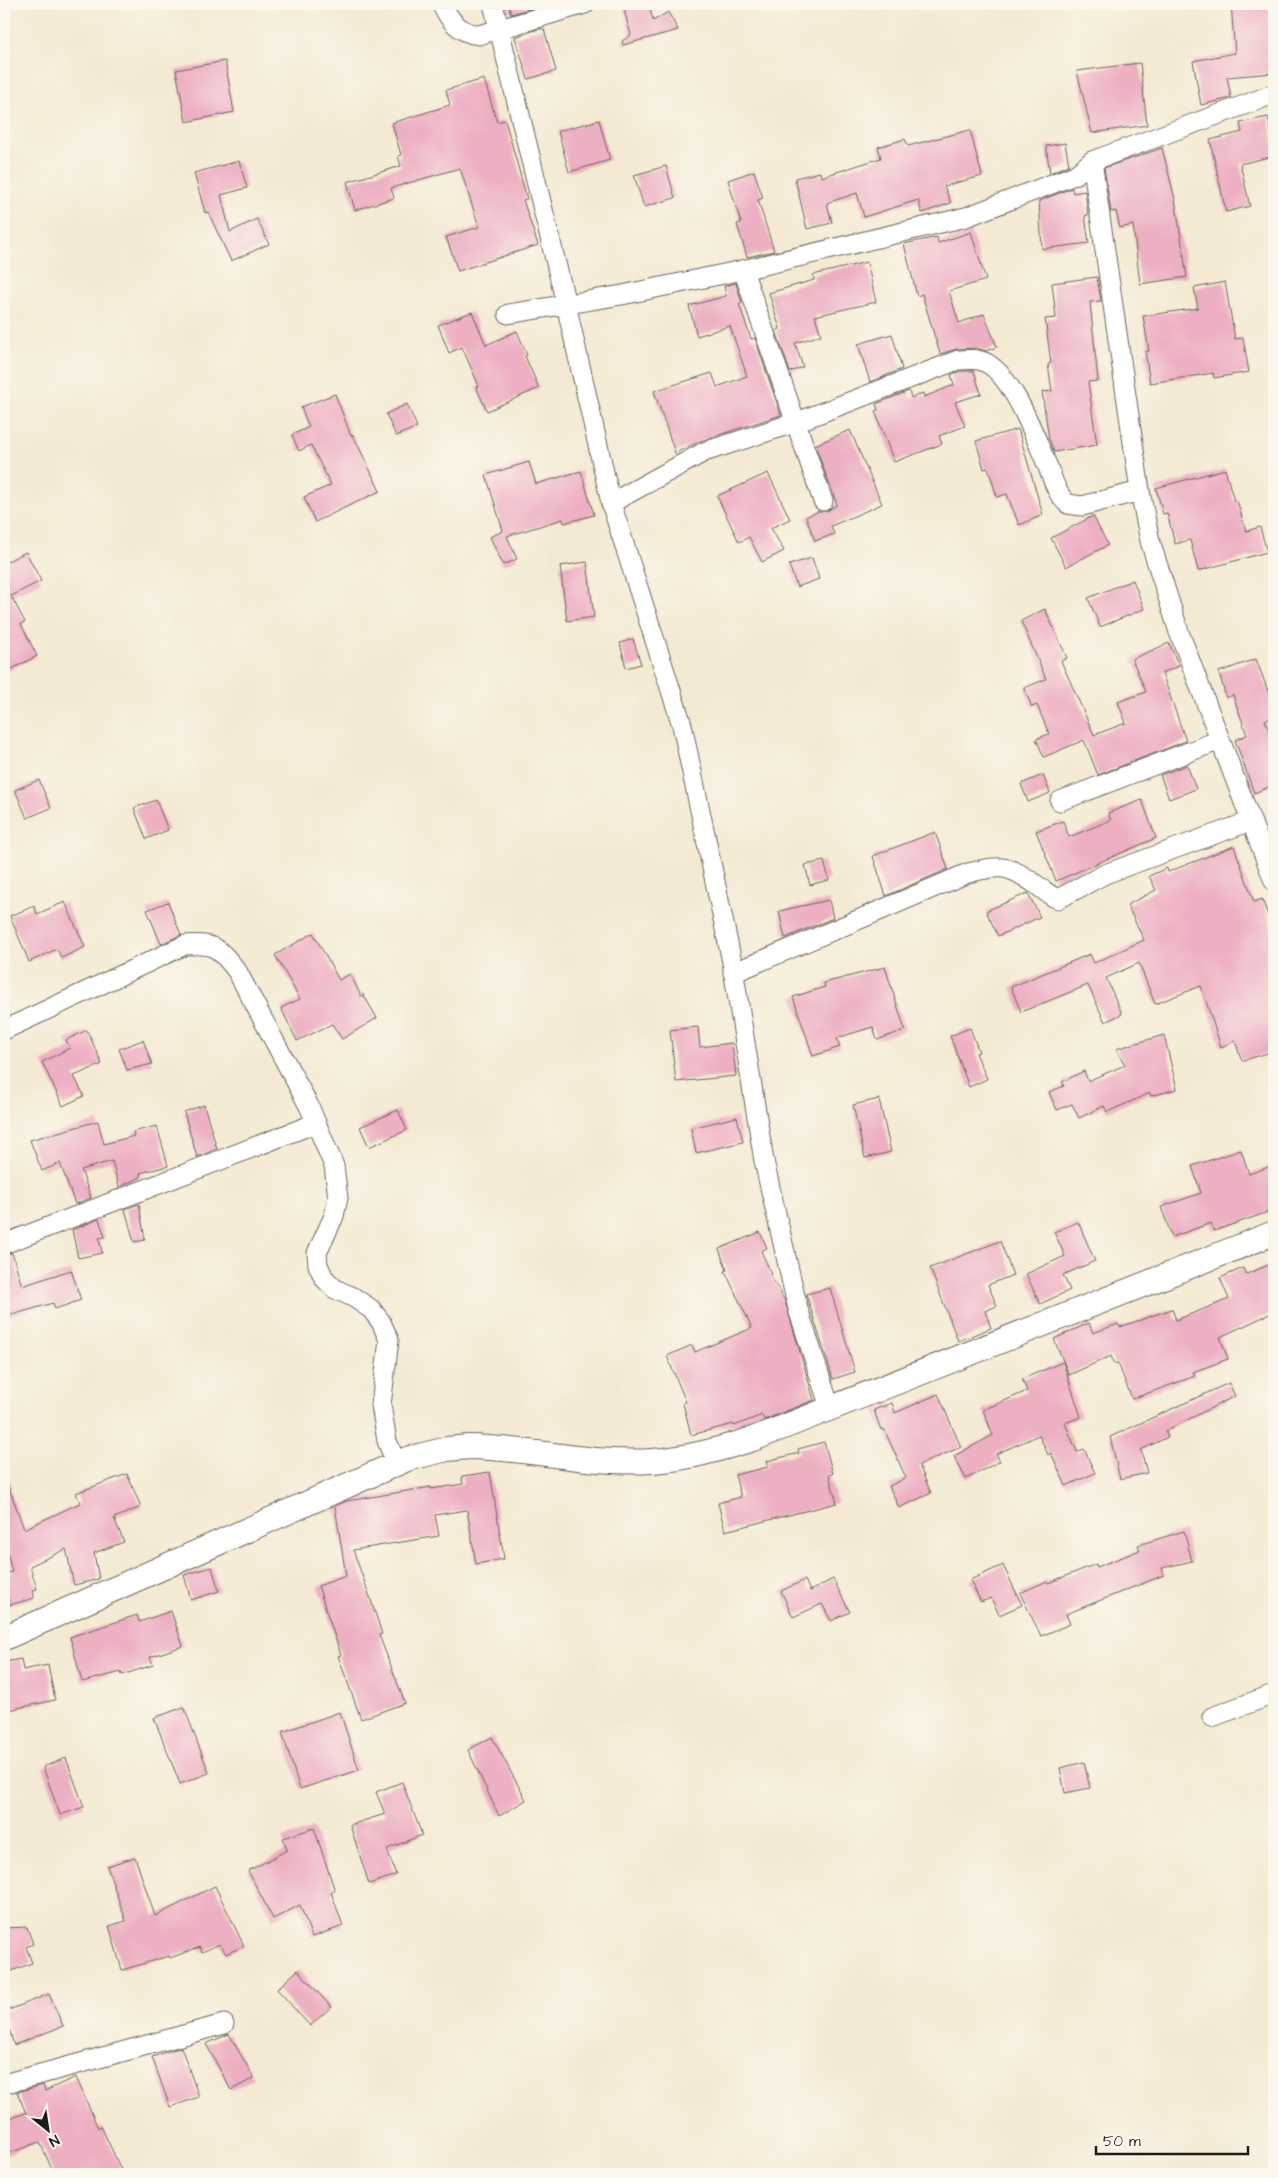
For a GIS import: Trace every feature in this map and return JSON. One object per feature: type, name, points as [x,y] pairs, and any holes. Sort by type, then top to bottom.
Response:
[{"type":"street","points":[[441,4],[458,27],[468,34],[479,35],[585,4]]},
{"type":"street","points":[[493,4],[566,304],[611,503],[682,725],[733,973],[764,1161],[798,1309],[830,1408]]},
{"type":"street","points":[[508,314],[743,270],[966,217],[1075,175],[1092,161],[1274,94]]},
{"type":"street","points":[[1092,161],[1140,491],[1150,541],[1179,632],[1274,881]]},
{"type":"street","points":[[743,270],[823,501]]},
{"type":"street","points":[[611,503],[704,452],[797,422],[958,360],[978,360],[989,365],[1002,377],[1031,428],[1062,499],[1073,506],[1082,506],[1140,491]]},
{"type":"street","points":[[1060,801],[1220,740]]},
{"type":"street","points":[[733,973],[968,873],[990,867],[1015,870],[1051,896],[1058,898],[1105,874],[1251,822]]},
{"type":"street","points":[[4,1030],[185,944],[206,944],[222,952],[237,971],[316,1123],[334,1166],[338,1198],[334,1216],[317,1253],[318,1265],[324,1278],[335,1289],[353,1297],[371,1309],[381,1322],[389,1340],[381,1405],[388,1441],[396,1463]]},
{"type":"street","points":[[4,1244],[316,1123]]},
{"type":"street","points":[[4,1638],[396,1463],[427,1453],[469,1447],[599,1460],[650,1462],[679,1459],[753,1439],[1274,1233]]},
{"type":"street","points":[[1212,1717],[1274,1694]]},
{"type":"street","points":[[4,2084],[224,2024]]},
{"type":"building","points":[[508,4],[531,4],[532,8],[511,14]]},
{"type":"building","points":[[649,4],[653,21],[668,12],[678,30],[623,45],[622,41],[631,35],[624,10]]},
{"type":"building","points":[[1231,4],[1274,4],[1274,73],[1227,77],[1231,98],[1201,105],[1193,61],[1235,53]]},
{"type":"building","points":[[538,29],[544,29],[556,71],[528,79],[515,37]]},
{"type":"building","points":[[225,61],[234,112],[186,122],[176,70]]},
{"type":"building","points":[[1140,63],[1147,125],[1092,133],[1077,71]]},
{"type":"building","points":[[484,79],[497,122],[505,120],[527,199],[523,200],[538,245],[458,271],[446,237],[479,227],[460,168],[391,188],[394,198],[355,210],[347,182],[401,166],[398,156],[401,155],[392,123],[450,105],[446,90]]},
{"type":"building","points":[[1268,117],[1274,144],[1274,156],[1240,164],[1250,206],[1226,212],[1210,140],[1242,132],[1240,123]]},
{"type":"building","points":[[599,120],[610,160],[569,172],[558,131]]},
{"type":"building","points":[[970,130],[982,176],[944,186],[951,203],[922,213],[918,200],[864,217],[857,193],[827,203],[832,223],[807,229],[795,178],[820,172],[821,177],[881,158],[878,147],[905,139],[908,146]]},
{"type":"building","points":[[1065,143],[1069,165],[1050,173],[1046,146]]},
{"type":"building","points":[[1162,148],[1175,199],[1187,277],[1140,284],[1133,225],[1120,228],[1116,211],[1111,212],[1104,168]]},
{"type":"building","points":[[239,161],[247,188],[221,195],[230,232],[257,219],[269,244],[231,261],[208,212],[205,213],[194,173]]},
{"type":"building","points":[[666,166],[675,198],[644,207],[634,175]]},
{"type":"building","points":[[754,171],[763,198],[758,200],[774,251],[747,257],[737,224],[741,223],[728,180]]},
{"type":"building","points":[[1072,188],[1073,193],[1085,191],[1088,215],[1085,216],[1089,243],[1042,249],[1039,201]]},
{"type":"building","points":[[971,232],[986,280],[949,291],[959,323],[984,314],[997,347],[986,351],[976,348],[957,349],[940,354],[922,294],[917,296],[904,244],[937,237],[938,243]]},
{"type":"building","points":[[867,262],[876,302],[815,316],[821,335],[795,343],[803,367],[790,372],[776,331],[780,329],[769,293],[814,280],[813,275]]},
{"type":"building","points":[[1097,277],[1101,301],[1090,302],[1098,381],[1088,382],[1097,445],[1054,452],[1049,439],[1042,392],[1052,391],[1048,364],[1051,363],[1045,319],[1056,318],[1052,283]]},
{"type":"building","points":[[1225,282],[1235,339],[1243,338],[1249,372],[1214,378],[1213,373],[1150,383],[1145,352],[1149,351],[1143,316],[1198,308],[1194,288]]},
{"type":"building","points":[[736,283],[742,303],[739,304],[751,339],[755,338],[781,415],[700,441],[675,453],[654,391],[712,373],[717,387],[747,376],[730,326],[697,336],[689,306],[726,296],[724,286]]},
{"type":"building","points":[[472,312],[486,345],[517,331],[527,355],[525,356],[539,388],[487,411],[476,387],[479,386],[462,347],[449,353],[438,325]]},
{"type":"building","points":[[892,334],[902,369],[870,382],[858,344]]},
{"type":"building","points":[[960,371],[974,371],[981,394],[955,402],[965,426],[939,436],[942,444],[894,462],[875,411],[878,410],[876,404],[909,391],[911,398],[923,393],[924,397],[954,385],[951,375]]},
{"type":"building","points":[[335,394],[351,436],[353,435],[380,491],[315,522],[304,497],[331,485],[311,445],[299,451],[292,435],[309,427],[301,407]]},
{"type":"building","points":[[407,404],[417,427],[396,436],[386,414]]},
{"type":"building","points":[[1018,429],[1043,515],[1019,525],[1007,494],[997,497],[988,468],[984,469],[976,441]]},
{"type":"building","points":[[850,430],[882,504],[831,526],[834,534],[815,541],[806,517],[819,511],[827,511],[837,505],[815,445]]},
{"type":"building","points":[[529,462],[536,484],[581,471],[594,515],[564,523],[563,519],[507,536],[517,559],[503,565],[490,537],[503,531],[486,475]]},
{"type":"building","points":[[1225,469],[1234,501],[1237,500],[1246,531],[1260,527],[1267,552],[1198,571],[1190,540],[1175,544],[1167,513],[1163,514],[1156,488]]},
{"type":"building","points":[[768,473],[790,519],[771,528],[784,551],[762,562],[749,537],[739,542],[717,496]]},
{"type":"building","points":[[1093,516],[1108,545],[1066,567],[1051,538]]},
{"type":"building","points":[[26,552],[41,581],[11,596],[25,622],[21,624],[37,656],[4,673],[4,563]]},
{"type":"building","points":[[812,558],[819,579],[797,587],[789,565]]},
{"type":"building","points":[[587,562],[594,617],[567,621],[560,566]]},
{"type":"building","points":[[1133,580],[1144,609],[1100,627],[1088,598]]},
{"type":"building","points":[[1045,609],[1067,658],[1061,661],[1094,735],[1126,723],[1118,702],[1146,692],[1132,659],[1169,643],[1179,666],[1162,673],[1186,741],[1098,775],[1084,740],[1044,757],[1036,739],[1049,734],[1037,705],[1032,707],[1024,688],[1046,679],[1021,621]]},
{"type":"building","points":[[633,639],[641,664],[626,668],[620,643]]},
{"type":"building","points":[[1256,659],[1268,691],[1274,689],[1274,717],[1265,720],[1274,742],[1274,785],[1254,793],[1235,740],[1247,735],[1233,695],[1226,698],[1219,672]]},
{"type":"building","points":[[1187,765],[1196,789],[1169,799],[1160,775]]},
{"type":"building","points":[[1043,775],[1050,793],[1028,802],[1021,784]]},
{"type":"building","points":[[39,780],[51,808],[27,818],[15,790]]},
{"type":"building","points":[[156,800],[168,830],[146,839],[134,808]]},
{"type":"building","points":[[1142,800],[1156,838],[1056,881],[1036,831],[1063,821],[1069,837],[1111,820],[1108,813]]},
{"type":"building","points":[[935,832],[948,869],[886,896],[873,856]]},
{"type":"building","points":[[1234,846],[1254,902],[1262,899],[1274,932],[1274,1051],[1242,1061],[1235,1041],[1221,1047],[1201,986],[1155,1004],[1139,963],[1106,978],[1122,1014],[1105,1022],[1088,985],[1021,1012],[1011,987],[1090,954],[1094,963],[1144,940],[1127,905],[1156,890],[1149,876],[1167,868],[1168,872]]},
{"type":"building","points":[[824,861],[829,880],[810,885],[805,865]]},
{"type":"building","points":[[1028,893],[1040,917],[998,936],[986,911]]},
{"type":"building","points":[[829,900],[833,918],[785,938],[779,911]]},
{"type":"building","points":[[65,902],[85,947],[61,958],[57,949],[29,962],[10,916],[34,906],[37,914]]},
{"type":"building","points":[[168,902],[181,935],[161,944],[147,910]]},
{"type":"building","points":[[313,933],[339,980],[350,974],[361,996],[363,994],[377,1018],[342,1039],[332,1024],[297,1041],[281,1008],[300,999],[275,955]]},
{"type":"building","points":[[885,967],[905,1030],[877,1040],[873,1027],[837,1038],[840,1047],[813,1056],[793,997],[825,987],[824,983]]},
{"type":"building","points":[[698,1027],[700,1047],[732,1043],[736,1076],[676,1082],[670,1030]]},
{"type":"building","points":[[970,1028],[979,1052],[976,1053],[987,1079],[969,1087],[950,1036]]},
{"type":"building","points":[[87,1030],[102,1064],[74,1076],[84,1096],[63,1106],[42,1062],[70,1048],[66,1040]]},
{"type":"building","points":[[1164,1035],[1177,1089],[1151,1096],[1150,1093],[1107,1112],[1104,1106],[1079,1118],[1072,1104],[1057,1110],[1049,1092],[1064,1086],[1062,1082],[1084,1071],[1088,1081],[1125,1065],[1116,1049]]},
{"type":"building","points":[[143,1040],[152,1064],[127,1070],[119,1049]]},
{"type":"building","points":[[879,1099],[891,1152],[865,1158],[853,1105]]},
{"type":"building","points":[[204,1105],[217,1149],[197,1157],[184,1112]]},
{"type":"building","points":[[398,1110],[407,1130],[369,1147],[360,1127]]},
{"type":"building","points":[[737,1117],[743,1142],[696,1153],[691,1128]]},
{"type":"building","points":[[98,1121],[104,1144],[134,1136],[133,1132],[157,1126],[168,1166],[140,1173],[141,1177],[119,1187],[112,1161],[81,1170],[91,1198],[75,1204],[60,1163],[42,1171],[30,1140]]},
{"type":"building","points":[[1241,1150],[1249,1174],[1274,1165],[1274,1210],[1214,1231],[1211,1223],[1172,1237],[1161,1207],[1201,1193],[1192,1166]]},
{"type":"building","points":[[139,1204],[145,1240],[134,1242],[125,1209]]},
{"type":"building","points":[[99,1219],[105,1237],[99,1238],[102,1253],[78,1258],[72,1230]]},
{"type":"building","points":[[1078,1222],[1095,1261],[1063,1275],[1070,1290],[1040,1304],[1026,1274],[1065,1256],[1054,1232]]},
{"type":"building","points":[[760,1232],[767,1248],[761,1251],[770,1274],[785,1301],[814,1400],[764,1420],[762,1415],[734,1426],[733,1424],[691,1435],[683,1403],[686,1402],[667,1356],[692,1345],[695,1352],[752,1328],[725,1271],[727,1270],[719,1249]]},
{"type":"building","points":[[1000,1241],[1013,1275],[988,1285],[997,1306],[985,1311],[991,1328],[958,1341],[930,1268]]},
{"type":"building","points":[[12,1253],[22,1286],[71,1270],[81,1300],[55,1309],[53,1303],[8,1316],[4,1300],[4,1255]]},
{"type":"building","points":[[1269,1265],[1274,1278],[1274,1312],[1220,1337],[1228,1359],[1193,1372],[1195,1376],[1132,1399],[1118,1363],[1114,1364],[1111,1356],[1069,1375],[1054,1339],[1089,1323],[1093,1333],[1118,1324],[1120,1327],[1172,1309],[1176,1320],[1229,1299],[1220,1278],[1243,1268],[1246,1274]]},
{"type":"building","points":[[830,1288],[855,1372],[833,1379],[806,1294]]},
{"type":"building","points":[[1063,1362],[1081,1417],[1065,1423],[1077,1452],[1084,1449],[1095,1473],[1066,1486],[1051,1453],[1048,1455],[1039,1435],[996,1454],[1000,1461],[966,1479],[954,1456],[993,1435],[983,1410],[1027,1391],[1022,1379]]},
{"type":"building","points":[[1229,1383],[1235,1396],[1165,1431],[1168,1437],[1141,1450],[1147,1473],[1120,1479],[1110,1437]]},
{"type":"building","points":[[938,1394],[961,1447],[919,1465],[931,1493],[899,1508],[889,1486],[906,1478],[884,1429],[881,1430],[874,1410],[892,1403],[895,1413]]},
{"type":"building","points":[[824,1442],[833,1474],[829,1475],[837,1503],[725,1531],[718,1503],[741,1497],[735,1475],[768,1467],[767,1461],[799,1453],[798,1449]]},
{"type":"building","points":[[490,1472],[504,1559],[476,1564],[467,1510],[435,1515],[439,1536],[353,1550],[382,1634],[379,1635],[405,1703],[361,1719],[338,1656],[341,1655],[318,1586],[346,1576],[335,1506],[347,1501],[431,1487],[431,1489],[463,1484],[462,1476]]},
{"type":"building","points":[[127,1474],[141,1507],[114,1518],[124,1542],[94,1553],[99,1579],[74,1585],[66,1549],[30,1566],[37,1589],[33,1590],[34,1598],[10,1605],[4,1582],[4,1574],[12,1572],[4,1539],[4,1480],[6,1479],[24,1529],[80,1503],[76,1493]]},
{"type":"building","points":[[1184,1531],[1192,1561],[1162,1568],[1164,1575],[1066,1614],[1070,1624],[1041,1636],[1020,1593],[1047,1581],[1048,1583],[1096,1564],[1097,1567],[1140,1550],[1138,1545]]},
{"type":"building","points":[[1003,1565],[1022,1605],[999,1615],[991,1598],[981,1602],[970,1580]]},
{"type":"building","points":[[212,1567],[219,1591],[191,1600],[184,1575]]},
{"type":"building","points":[[833,1579],[850,1612],[831,1621],[822,1604],[793,1617],[781,1591],[805,1580],[810,1591]]},
{"type":"building","points":[[171,1611],[183,1646],[150,1657],[153,1665],[122,1675],[121,1672],[82,1682],[70,1637],[137,1615],[139,1622]]},
{"type":"building","points":[[21,1659],[23,1670],[48,1665],[55,1700],[4,1711],[4,1662]]},
{"type":"building","points":[[184,1707],[209,1773],[180,1784],[154,1718]]},
{"type":"building","points":[[340,1712],[359,1770],[300,1789],[282,1732]]},
{"type":"building","points":[[492,1737],[526,1800],[499,1816],[468,1750]]},
{"type":"building","points":[[66,1758],[84,1807],[60,1815],[43,1767]]},
{"type":"building","points":[[1084,1762],[1090,1788],[1065,1793],[1060,1768]]},
{"type":"building","points":[[402,1782],[422,1835],[387,1849],[396,1875],[369,1884],[350,1825],[385,1814],[376,1792]]},
{"type":"building","points":[[314,1828],[335,1891],[331,1892],[343,1926],[312,1937],[300,1905],[273,1919],[248,1871],[287,1850],[283,1838]]},
{"type":"building","points":[[135,1857],[155,1916],[215,1886],[244,1946],[226,1954],[220,1944],[202,1952],[200,1947],[170,1958],[169,1956],[122,1970],[109,1926],[126,1921],[107,1866]]},
{"type":"building","points":[[27,1927],[33,1944],[26,1947],[32,1963],[4,1974],[4,1928]]},
{"type":"building","points":[[298,1970],[331,2007],[310,2026],[277,1989]]},
{"type":"building","points":[[49,1994],[63,2026],[14,2045],[4,2012]]},
{"type":"building","points":[[229,2034],[254,2078],[231,2090],[206,2044]]},
{"type":"building","points":[[181,2047],[199,2097],[170,2107],[152,2057]]},
{"type":"building","points":[[76,2077],[98,2128],[101,2126],[123,2174],[54,2174],[40,2142],[4,2155],[4,2120],[26,2113],[17,2092],[43,2085],[45,2091]]}]
